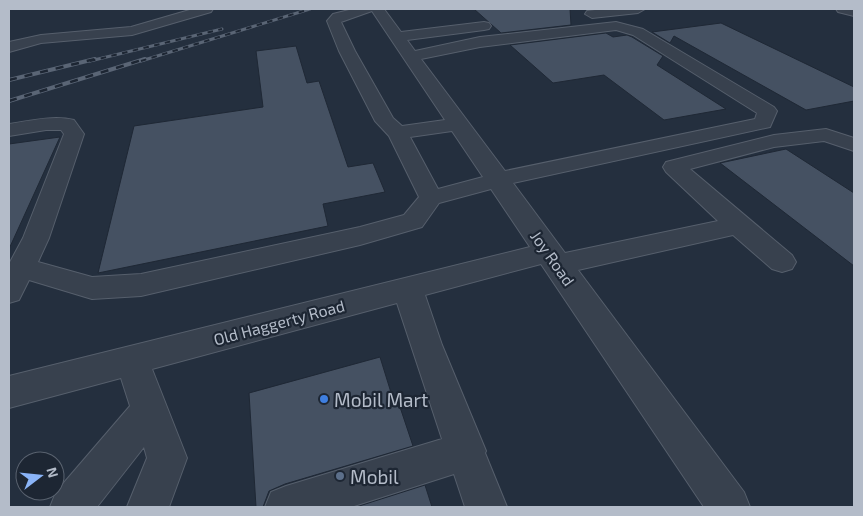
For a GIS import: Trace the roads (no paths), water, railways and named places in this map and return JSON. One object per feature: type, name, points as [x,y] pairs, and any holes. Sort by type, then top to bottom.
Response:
[{"type":"street","points":[[9,47],[41,39],[132,31],[206,9]]},
{"type":"street","points":[[367,9],[338,17],[334,21],[347,51],[385,121],[398,133],[431,198]]},
{"type":"street","name":"Joy Road","points":[[377,9],[729,507]]},
{"type":"street","points":[[581,15],[638,9]]},
{"type":"street","points":[[843,9],[854,12]]},
{"type":"street","points":[[454,15],[467,28]]},
{"type":"street","points":[[396,37],[495,25]]},
{"type":"street","points":[[21,267],[92,288],[141,285],[360,236],[413,222],[431,198],[496,179],[763,123],[767,111],[638,32],[616,26],[480,42],[410,57]]},
{"type":"street","points":[[9,130],[46,124],[67,124],[74,134],[36,238],[9,292]]},
{"type":"street","points":[[398,133],[457,124]]},
{"type":"street","points":[[782,262],[674,167],[774,141],[826,135],[854,145]]},
{"type":"street","name":"Old Haggerty Road","points":[[12,395],[132,360],[408,289],[554,258],[738,225]]},
{"type":"street","points":[[408,289],[426,345],[467,451],[486,507]]},
{"type":"street","points":[[132,360],[167,458],[148,507]]},
{"type":"street","points":[[71,507],[150,410]]},
{"type":"street","points":[[286,507],[467,451]]},
{"type":"railway","points":[[141,61],[310,9]]},
{"type":"railway","points":[[90,61],[222,29]]},
{"type":"railway","points":[[9,80],[95,59]]},
{"type":"railway","points":[[9,101],[145,59]]},
{"type":"place","name":"Mobil Mart","points":[[324,399]]},
{"type":"place","name":"Mobil","points":[[340,476]]}]
